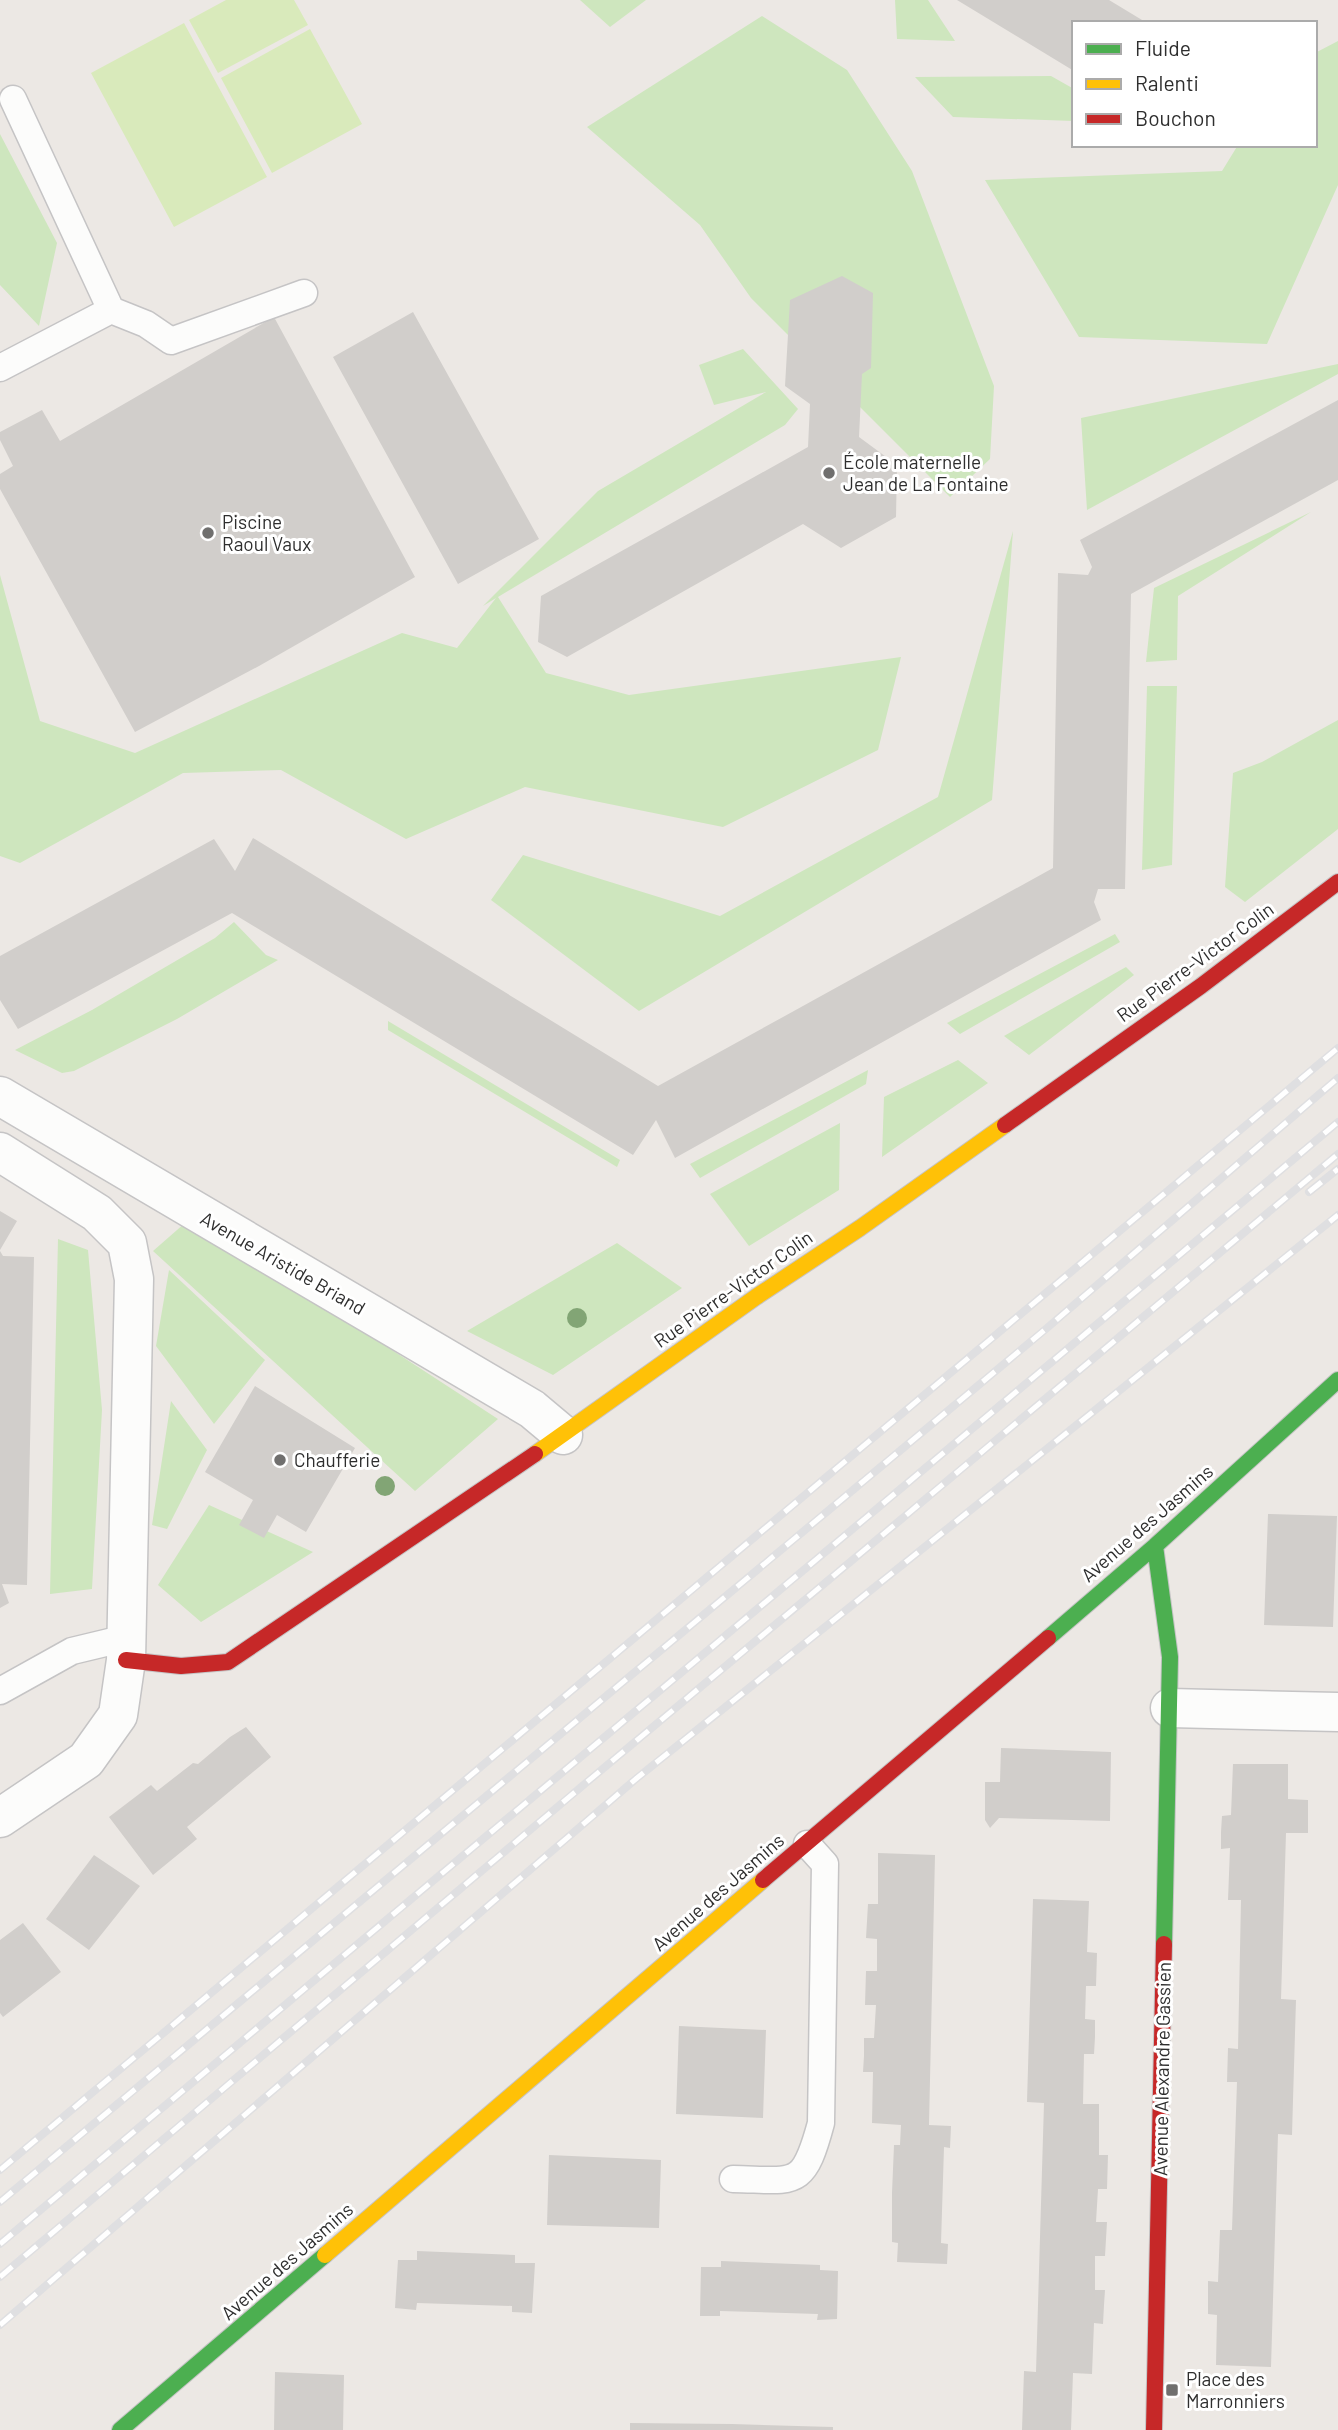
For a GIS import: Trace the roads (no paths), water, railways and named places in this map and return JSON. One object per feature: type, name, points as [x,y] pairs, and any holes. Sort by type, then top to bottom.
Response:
[{"type":"street","name":"Rue Pierre-Victor Colin","points":[[126,1649],[180,1665],[228,1662],[563,1435],[756,1297],[890,1207],[1201,986],[1338,882]]},
{"type":"street","name":"Avenue Aristide Briand","points":[[0,1096],[532,1409],[563,1435]]},
{"type":"street","points":[[0,1152],[97,1213],[127,1243],[134,1279],[126,1649],[118,1715],[86,1760],[0,1818]]},
{"type":"street","points":[[127,1243],[161,1191]]},
{"type":"street","name":"Avenue des Jasmins","points":[[131,2427],[1155,1546],[1338,1380]]},
{"type":"street","name":"Avenue Alexandre Gassien","points":[[1154,2430],[1170,1709],[1170,1657],[1155,1546]]},
{"type":"street","points":[[1170,1709],[1338,1712]]},
{"type":"lane","points":[[13,99],[111,310],[146,324],[171,341],[304,293]]},
{"type":"lane","points":[[0,368],[111,310]]},
{"type":"lane","points":[[0,1691],[72,1651],[126,1649]]},
{"type":"lane","points":[[733,2179],[789,2180],[804,2170],[812,2158],[821,2123],[825,1864],[807,1844]]},
{"type":"railway","points":[[0,2170],[1338,1048]]},
{"type":"railway","points":[[0,2202],[1047,1328],[1338,1078]]},
{"type":"railway","points":[[0,2244],[1338,1122]]},
{"type":"railway","points":[[0,2277],[1338,1154]]},
{"type":"railway","points":[[1309,1192],[1338,1169]]},
{"type":"railway","points":[[0,2325],[637,1778],[1338,1215]]},
{"type":"place","name":"École maternelle Jean de La Fontaine","points":[[829,473]]},
{"type":"place","name":"Piscine Raoul Vaux","points":[[208,533]]},
{"type":"place","name":"Chaufferie","points":[[280,1460]]},
{"type":"place","name":"Place des Marronniers","points":[[1172,2390]]}]
